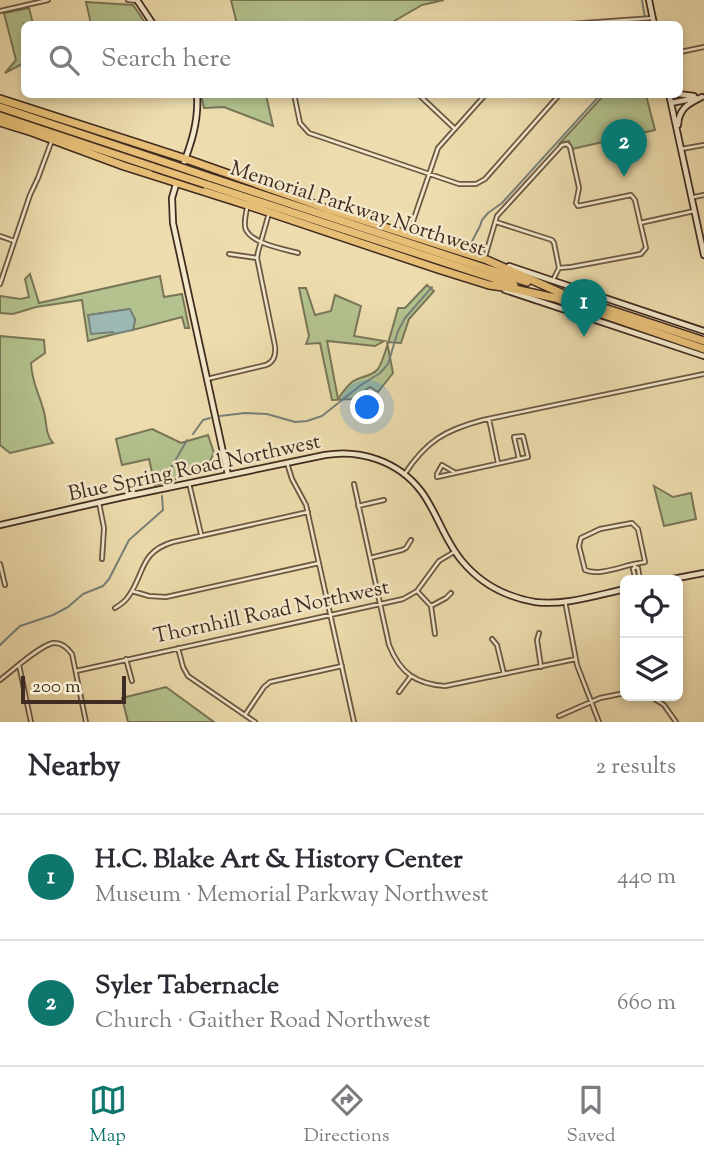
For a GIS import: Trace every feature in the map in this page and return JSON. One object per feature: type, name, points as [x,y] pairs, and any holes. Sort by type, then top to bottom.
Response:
[{"type":"highway","points":[[0,99],[486,259],[558,296]]},
{"type":"highway","name":"Memorial Parkway Northwest","points":[[0,107],[205,189],[303,216],[699,340],[704,352]]},
{"type":"highway","name":"Memorial Parkway Northwest","points":[[0,116],[153,167],[209,177],[558,296]]},
{"type":"highway","points":[[0,122],[160,171],[166,164],[156,149]]},
{"type":"highway","points":[[153,167],[176,184],[205,189],[269,213],[489,285],[558,296]]},
{"type":"highway","points":[[205,189],[201,185],[200,175],[203,171],[214,168]]},
{"type":"highway","points":[[303,216],[352,240]]},
{"type":"street","points":[[0,11],[48,0]]},
{"type":"street","points":[[128,0],[138,0],[151,21]]},
{"type":"street","points":[[649,0],[650,20]]},
{"type":"street","points":[[683,51],[704,47]]},
{"type":"street","points":[[683,95],[703,97]]},
{"type":"street","points":[[671,103],[703,97]]},
{"type":"street","points":[[679,141],[678,122],[682,109],[703,97]]},
{"type":"street","points":[[197,98],[196,125],[172,204],[173,223],[228,475]]},
{"type":"street","points":[[295,98],[299,119],[309,133],[459,184],[472,185],[480,183],[556,98]]},
{"type":"street","points":[[422,98],[455,129]]},
{"type":"street","points":[[409,234],[438,148],[482,98]]},
{"type":"street","points":[[670,98],[704,255]]},
{"type":"street","points":[[0,284],[29,197],[52,140]]},
{"type":"street","points":[[559,268],[641,254],[646,244],[635,200],[631,195],[578,206],[576,203],[579,188],[570,147],[566,144],[562,145],[497,216],[486,259],[693,327],[699,340]]},
{"type":"street","points":[[681,149],[704,145]]},
{"type":"street","points":[[691,198],[704,195]]},
{"type":"street","points":[[247,205],[248,233],[261,242],[298,253]]},
{"type":"street","points":[[640,223],[694,211]]},
{"type":"street","points":[[207,379],[270,364],[275,357],[257,258],[269,213]]},
{"type":"street","points":[[496,222],[552,240],[559,268],[553,280]]},
{"type":"street","points":[[0,236],[14,241]]},
{"type":"street","points":[[229,254],[257,258]]},
{"type":"street","points":[[489,285],[699,340]]},
{"type":"street","points":[[404,475],[420,454],[444,433],[459,426],[704,374]]},
{"type":"street","points":[[489,419],[498,463]]},
{"type":"street","points":[[454,472],[442,465],[437,477],[454,472],[519,459],[528,457],[523,436],[514,438],[519,459]]},
{"type":"street","name":"Blue Spring Road Northwest","points":[[0,525],[335,453],[351,453],[387,463],[404,475],[421,491],[455,551],[473,573],[498,591],[538,602],[565,601],[620,590]]},
{"type":"street","points":[[287,463],[308,512],[354,722]]},
{"type":"street","points":[[189,483],[201,536]]},
{"type":"street","points":[[354,484],[389,645],[402,669],[427,684],[445,686],[576,659]]},
{"type":"street","points":[[358,506],[384,500]]},
{"type":"street","points":[[99,503],[104,528],[102,559]]},
{"type":"street","points":[[115,608],[127,600],[146,559],[165,544],[308,512]]},
{"type":"street","points":[[645,562],[587,572],[579,546],[581,538],[600,529],[632,523],[638,529],[645,562],[646,568]]},
{"type":"street","points":[[370,558],[402,550],[411,540]]},
{"type":"street","name":"Thornhill Road Northwest","points":[[76,671],[403,599],[417,591],[439,561],[455,551]]},
{"type":"street","points":[[132,590],[149,596],[166,597],[319,563]]},
{"type":"street","points":[[0,564],[5,585]]},
{"type":"street","points":[[635,565],[638,575]]},
{"type":"street","points":[[683,577],[704,573]]},
{"type":"street","points":[[417,591],[431,606],[435,635]]},
{"type":"street","points":[[431,606],[451,593]]},
{"type":"street","points":[[565,601],[576,659],[599,722]]},
{"type":"street","points":[[539,633],[537,640],[541,667]]},
{"type":"street","points":[[492,639],[504,674]]},
{"type":"street","points":[[0,680],[52,643],[65,646],[72,654],[86,722]]},
{"type":"street","points":[[178,648],[188,676],[255,722]]},
{"type":"street","points":[[126,659],[132,681]]},
{"type":"street","points":[[19,665],[31,722]]},
{"type":"street","points":[[245,715],[270,682],[342,666]]},
{"type":"street","points":[[399,692],[411,676]]},
{"type":"street","points":[[559,716],[591,702],[620,694]]},
{"type":"street","points":[[658,701],[676,722]]},
{"type":"green space","points":[[231,0],[444,0],[422,5],[394,21],[236,21]]},
{"type":"green space","points":[[86,2],[133,5],[144,21],[90,21]]},
{"type":"green space","points":[[29,8],[32,21],[21,21],[21,65],[5,73],[16,60],[4,13]]},
{"type":"green space","points":[[202,98],[267,98],[273,126],[224,107],[204,108]]},
{"type":"green space","points":[[601,98],[647,98],[655,130],[572,149],[569,141],[560,143]]},
{"type":"green space","points":[[30,274],[39,303],[160,276],[164,297],[182,294],[189,328],[185,328],[182,317],[133,330],[135,319],[129,309],[89,315],[114,334],[88,341],[82,300],[36,307],[13,314],[0,313],[0,296],[21,299],[29,297],[25,279]]},
{"type":"green space","points":[[427,285],[434,291],[409,319],[401,343],[388,342],[398,308],[405,308]]},
{"type":"green space","points":[[299,288],[306,288],[315,315],[331,311],[335,295],[361,306],[354,336],[384,341],[375,346],[327,341],[338,399],[352,382],[377,370],[388,345],[393,373],[378,392],[370,387],[353,399],[332,400],[320,343],[306,344],[309,336]]},
{"type":"green space","points":[[0,336],[44,340],[45,353],[31,363],[47,432],[53,443],[10,453],[0,445]]},
{"type":"green space","points":[[152,429],[181,443],[208,435],[214,453],[205,471],[155,485],[149,459],[122,465],[116,439]]},
{"type":"green space","points":[[654,486],[673,497],[691,493],[696,519],[664,526]]},
{"type":"green space","points":[[166,687],[214,722],[128,722],[122,698]]},
{"type":"water","points":[[130,309],[135,320],[133,330],[114,334],[91,334],[88,315]]},
{"type":"waterway","points":[[642,0],[646,21]]},
{"type":"waterway","points":[[468,249],[482,220],[502,203],[597,98]]},
{"type":"waterway","points":[[220,416],[267,414],[295,422],[322,416],[380,373],[388,364],[405,318],[432,287]]},
{"type":"waterway","points":[[193,434],[203,420],[210,418]]},
{"type":"waterway","points":[[163,482],[187,440]]},
{"type":"waterway","points":[[0,645],[20,626],[53,615],[83,594],[103,586],[129,540],[163,510],[162,496]]},
{"type":"place","name":"Syler Tabernacle","points":[[624,177]]},
{"type":"place","name":"H.C. Blake Art & History Center","points":[[584,337]]}]
